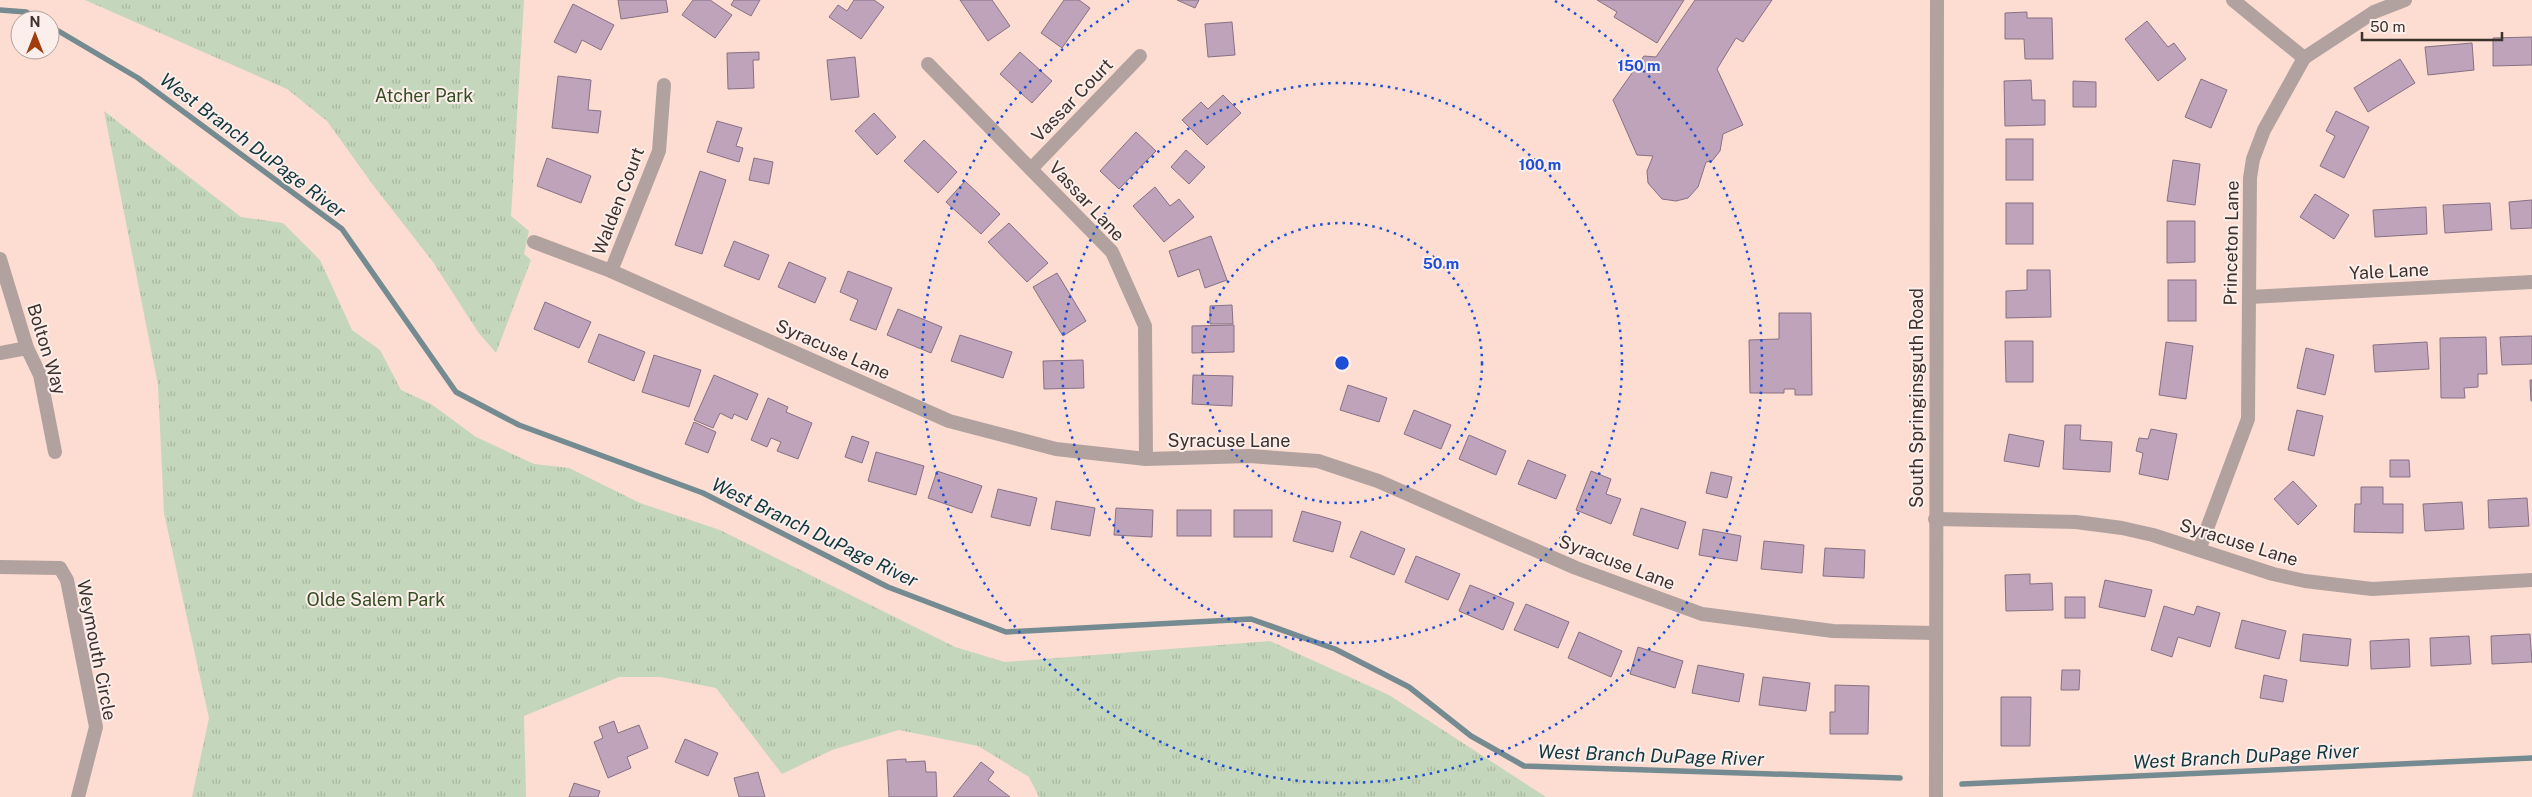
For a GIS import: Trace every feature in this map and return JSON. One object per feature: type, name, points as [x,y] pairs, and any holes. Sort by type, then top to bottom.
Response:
[{"type":"street","name":"South Springinsguth Road","points":[[1936,797],[1937,0]]},
{"type":"street","points":[[2233,0],[2304,58]]},
{"type":"street","name":"Princeton Lane","points":[[2198,550],[2248,419],[2250,192],[2253,159],[2264,130],[2304,58],[2374,12],[2405,0]]},
{"type":"street","name":"Vassar Court","points":[[1031,169],[1140,56]]},
{"type":"street","name":"Vassar Lane","points":[[928,64],[1112,252],[1145,326],[1146,459]]},
{"type":"street","name":"Walden Court","points":[[611,271],[659,151],[664,85]]},
{"type":"street","name":"Syracuse Lane","points":[[534,242],[611,271],[949,421],[1056,449],[1146,459],[1250,456],[1318,461],[1378,480],[1576,568],[1702,614],[1833,631],[1935,633]]},
{"type":"street","name":"Bolton Way","points":[[0,258],[27,348],[40,375],[55,452]]},
{"type":"street","name":"Yale Lane","points":[[2249,297],[2532,282]]},
{"type":"street","points":[[0,353],[27,348]]},
{"type":"street","name":"Syracuse Lane","points":[[1935,519],[2076,522],[2153,535],[2272,574],[2304,581],[2372,589],[2532,580]]},
{"type":"street","name":"Weymouth Circle","points":[[0,567],[60,568],[67,580],[96,727],[78,797]]},
{"type":"green space","name":"Atcher Park","points":[[85,0],[524,0],[511,216],[529,231],[524,254],[531,260],[496,353],[478,332],[433,262],[373,185],[327,121],[287,89]]},
{"type":"green space","name":"Olde Salem Park","points":[[104,111],[241,217],[283,223],[320,260],[352,330],[380,350],[401,390],[431,404],[476,437],[534,464],[569,468],[640,503],[720,530],[955,647],[1005,662],[1270,641],[1389,695],[1546,797],[1039,797],[1029,777],[978,746],[899,730],[832,750],[782,774],[716,688],[661,677],[619,677],[524,716],[526,797],[192,797],[209,718],[164,513],[158,385]]},
{"type":"building","points":[[618,0],[666,0],[668,12],[621,19]]},
{"type":"building","points":[[693,0],[710,0],[732,15],[715,38],[682,15]]},
{"type":"building","points":[[734,0],[760,0],[751,16],[731,5]]},
{"type":"building","points":[[854,0],[874,0],[884,7],[861,39],[829,17],[838,5],[847,11]]},
{"type":"building","points":[[960,0],[992,0],[1010,26],[988,41]]},
{"type":"building","points":[[1064,0],[1079,0],[1090,8],[1062,48],[1041,33]]},
{"type":"building","points":[[1177,0],[1199,0],[1195,8]]},
{"type":"building","points":[[1597,0],[1684,0],[1657,43],[1614,17],[1617,12]]},
{"type":"building","points":[[1695,0],[1772,0],[1743,42],[1736,38],[1717,69],[1743,125],[1723,134],[1720,151],[1712,161],[1706,162],[1698,187],[1688,198],[1676,201],[1662,199],[1648,183],[1647,171],[1653,156],[1637,155],[1613,100],[1644,56],[1656,57]]},
{"type":"building","points":[[573,4],[614,25],[601,50],[582,40],[576,53],[554,42]]},
{"type":"building","points":[[2027,12],[2027,18],[2052,18],[2053,59],[2025,59],[2024,39],[2005,39],[2005,13]]},
{"type":"building","points":[[2147,21],[2168,47],[2174,43],[2186,59],[2158,81],[2125,39]]},
{"type":"building","points":[[1232,22],[1235,55],[1208,57],[1205,24]]},
{"type":"building","points":[[2532,37],[2532,65],[2493,66],[2493,38]]},
{"type":"building","points":[[2472,43],[2474,70],[2428,75],[2425,47]]},
{"type":"building","points":[[759,52],[759,60],[753,60],[754,88],[728,89],[727,53]]},
{"type":"building","points":[[1020,52],[1052,81],[1032,103],[1000,74]]},
{"type":"building","points":[[855,57],[859,97],[831,100],[827,60]]},
{"type":"building","points":[[2400,59],[2415,83],[2368,112],[2354,88]]},
{"type":"building","points":[[558,76],[591,80],[588,110],[601,111],[598,133],[552,128]]},
{"type":"building","points":[[2201,79],[2227,90],[2211,128],[2185,117]]},
{"type":"building","points":[[2031,80],[2032,100],[2045,100],[2045,125],[2005,126],[2004,81]]},
{"type":"building","points":[[2073,81],[2096,82],[2096,107],[2073,107]]},
{"type":"building","points":[[1223,95],[1241,113],[1207,145],[1182,120],[1201,102],[1208,109]]},
{"type":"building","points":[[2336,111],[2369,127],[2344,178],[2320,166],[2335,136],[2326,131]]},
{"type":"building","points":[[874,113],[896,137],[877,155],[855,131]]},
{"type":"building","points":[[717,121],[742,128],[736,146],[743,148],[739,162],[707,152]]},
{"type":"building","points":[[1136,132],[1156,151],[1119,189],[1100,171]]},
{"type":"building","points":[[2006,139],[2033,139],[2033,180],[2006,180]]},
{"type":"building","points":[[924,140],[957,172],[938,193],[904,161]]},
{"type":"building","points":[[1186,150],[1205,167],[1189,184],[1171,167]]},
{"type":"building","points":[[547,158],[591,176],[581,203],[537,186]]},
{"type":"building","points":[[754,158],[773,162],[769,184],[749,180]]},
{"type":"building","points":[[2173,160],[2200,164],[2195,205],[2167,201]]},
{"type":"building","points":[[700,171],[726,180],[702,254],[675,245]]},
{"type":"building","points":[[965,181],[1000,214],[981,234],[946,202]]},
{"type":"building","points":[[1155,187],[1170,206],[1179,199],[1194,217],[1164,242],[1133,206]]},
{"type":"building","points":[[2315,194],[2349,215],[2334,239],[2300,217]]},
{"type":"building","points":[[2532,200],[2532,228],[2511,229],[2509,202]]},
{"type":"building","points":[[2006,203],[2033,203],[2033,244],[2006,244]]},
{"type":"building","points":[[2490,203],[2492,230],[2445,233],[2443,205]]},
{"type":"building","points":[[2426,207],[2427,234],[2375,237],[2373,210]]},
{"type":"building","points":[[2167,221],[2195,221],[2195,262],[2167,263]]},
{"type":"building","points":[[1009,223],[1048,263],[1027,282],[988,242]]},
{"type":"building","points":[[1211,236],[1227,280],[1205,288],[1199,269],[1178,277],[1169,251]]},
{"type":"building","points":[[734,241],[769,255],[759,280],[724,266]]},
{"type":"building","points":[[789,262],[826,278],[815,303],[778,287]]},
{"type":"building","points":[[2027,270],[2050,270],[2051,317],[2006,318],[2006,291],[2027,290]]},
{"type":"building","points":[[848,271],[892,288],[876,330],[850,320],[858,300],[840,292]]},
{"type":"building","points":[[1057,273],[1086,321],[1063,336],[1033,287]]},
{"type":"building","points":[[2168,280],[2196,280],[2196,321],[2168,321]]},
{"type":"building","points":[[545,302],[591,322],[579,348],[534,329]]},
{"type":"building","points":[[1232,305],[1233,324],[1210,324],[1210,306]]},
{"type":"building","points":[[898,309],[942,327],[931,353],[887,335]]},
{"type":"building","points":[[1779,313],[1811,313],[1812,395],[1795,395],[1795,389],[1784,389],[1784,393],[1750,393],[1749,340],[1779,339]]},
{"type":"building","points":[[1234,325],[1234,352],[1192,353],[1192,326]]},
{"type":"building","points":[[599,334],[645,352],[634,381],[588,362]]},
{"type":"building","points":[[960,335],[1012,352],[1003,378],[951,361]]},
{"type":"building","points":[[2532,336],[2532,364],[2502,365],[2500,337]]},
{"type":"building","points":[[2486,337],[2487,374],[2478,374],[2478,387],[2464,388],[2465,398],[2441,398],[2440,338]]},
{"type":"building","points":[[2005,341],[2033,341],[2033,382],[2006,382]]},
{"type":"building","points":[[2166,342],[2193,346],[2186,399],[2159,395]]},
{"type":"building","points":[[2427,342],[2429,369],[2375,372],[2373,345]]},
{"type":"building","points":[[2306,348],[2334,355],[2325,395],[2297,388]]},
{"type":"building","points":[[654,355],[701,370],[689,407],[642,392]]},
{"type":"building","points":[[1083,360],[1084,388],[1044,389],[1043,361]]},
{"type":"building","points":[[714,375],[758,394],[747,420],[734,414],[732,419],[720,413],[713,428],[694,420]]},
{"type":"building","points":[[1193,375],[1233,376],[1232,406],[1192,404]]},
{"type":"building","points":[[2530,380],[2532,380],[2532,401],[2531,401]]},
{"type":"building","points":[[1348,385],[1387,398],[1379,422],[1340,410]]},
{"type":"building","points":[[768,398],[788,407],[786,412],[812,423],[798,459],[777,451],[781,442],[771,438],[767,447],[751,440]]},
{"type":"building","points":[[1414,410],[1451,425],[1441,449],[1404,434]]},
{"type":"building","points":[[2297,410],[2323,416],[2314,456],[2288,450]]},
{"type":"building","points":[[694,422],[716,432],[708,453],[685,444]]},
{"type":"building","points":[[2065,425],[2081,425],[2080,440],[2112,442],[2110,472],[2063,469]]},
{"type":"building","points":[[2151,429],[2177,434],[2168,480],[2139,474],[2143,453],[2136,451],[2139,438],[2148,439]]},
{"type":"building","points":[[2009,434],[2044,441],[2039,467],[2004,461]]},
{"type":"building","points":[[1469,435],[1506,451],[1496,475],[1459,459]]},
{"type":"building","points":[[852,436],[869,442],[862,463],[845,457]]},
{"type":"building","points":[[876,452],[924,466],[916,495],[868,481]]},
{"type":"building","points":[[1528,460],[1566,475],[1556,499],[1518,484]]},
{"type":"building","points":[[2390,460],[2409,460],[2410,477],[2390,477]]},
{"type":"building","points":[[937,471],[982,486],[972,513],[928,498]]},
{"type":"building","points":[[1591,471],[1611,479],[1606,494],[1621,499],[1611,524],[1576,510]]},
{"type":"building","points":[[1711,472],[1732,477],[1727,498],[1706,493]]},
{"type":"building","points":[[2293,481],[2317,506],[2298,525],[2274,499]]},
{"type":"building","points":[[2361,487],[2383,487],[2383,504],[2403,504],[2403,533],[2354,532],[2355,504],[2361,504]]},
{"type":"building","points":[[998,489],[1037,498],[1030,526],[991,517]]},
{"type":"building","points":[[2527,498],[2529,526],[2489,528],[2488,500]]},
{"type":"building","points":[[1056,501],[1095,508],[1090,536],[1051,529]]},
{"type":"building","points":[[2462,502],[2464,529],[2425,531],[2423,504]]},
{"type":"building","points":[[1116,508],[1153,510],[1152,537],[1114,535]]},
{"type":"building","points":[[1641,508],[1686,522],[1678,549],[1633,535]]},
{"type":"building","points":[[1177,510],[1211,510],[1211,536],[1177,536]]},
{"type":"building","points":[[1234,510],[1272,510],[1272,537],[1234,537]]},
{"type":"building","points":[[1302,511],[1341,522],[1333,552],[1293,541]]},
{"type":"building","points":[[1703,529],[1741,536],[1737,561],[1699,555]]},
{"type":"building","points":[[1361,531],[1405,549],[1394,575],[1350,557]]},
{"type":"building","points":[[1764,541],[1804,545],[1802,573],[1761,569]]},
{"type":"building","points":[[1825,548],[1865,550],[1864,578],[1823,576]]},
{"type":"building","points":[[1416,556],[1460,574],[1448,600],[1405,582]]},
{"type":"building","points":[[2030,574],[2030,584],[2052,583],[2053,610],[2006,611],[2005,575]]},
{"type":"building","points":[[2105,580],[2152,590],[2145,617],[2099,607]]},
{"type":"building","points":[[1470,585],[1514,603],[1503,630],[1459,611]]},
{"type":"building","points":[[2065,597],[2085,597],[2085,618],[2065,618]]},
{"type":"building","points":[[1526,604],[1569,622],[1558,648],[1514,630]]},
{"type":"building","points":[[2164,606],[2194,615],[2197,606],[2220,613],[2210,647],[2178,637],[2172,657],[2151,650]]},
{"type":"building","points":[[2242,620],[2286,631],[2279,659],[2235,648]]},
{"type":"building","points":[[1579,632],[1622,651],[1611,677],[1568,658]]},
{"type":"building","points":[[2303,634],[2351,639],[2348,666],[2300,661]]},
{"type":"building","points":[[2530,634],[2532,662],[2492,664],[2491,636]]},
{"type":"building","points":[[2469,636],[2471,664],[2431,666],[2430,638]]},
{"type":"building","points":[[2409,639],[2410,667],[2371,669],[2370,641]]},
{"type":"building","points":[[1638,647],[1683,661],[1675,688],[1630,674]]},
{"type":"building","points":[[1698,665],[1744,674],[1739,702],[1692,693]]},
{"type":"building","points":[[2062,670],[2080,670],[2079,690],[2061,690]]},
{"type":"building","points":[[2264,675],[2287,680],[2283,702],[2260,698]]},
{"type":"building","points":[[1763,677],[1810,683],[1806,711],[1759,705]]},
{"type":"building","points":[[1835,685],[1869,686],[1868,734],[1830,734],[1830,712],[1835,712]]},
{"type":"building","points":[[2001,697],[2031,697],[2030,746],[2001,746]]},
{"type":"building","points":[[614,721],[618,733],[639,725],[648,748],[627,757],[631,768],[608,778],[594,742],[603,738],[599,727]]},
{"type":"building","points":[[685,739],[718,753],[708,776],[675,762]]},
{"type":"building","points":[[906,759],[906,762],[925,761],[926,772],[936,772],[937,797],[889,797],[887,760]]},
{"type":"building","points":[[981,762],[994,772],[988,780],[1010,797],[953,797]]},
{"type":"building","points":[[758,772],[765,797],[739,797],[734,778]]},
{"type":"building","points":[[574,783],[600,791],[598,797],[569,797]]},
{"type":"waterway","name":"West Branch DuPage River","points":[[0,10],[10,11]]},
{"type":"waterway","name":"West Branch DuPage River","points":[[60,32],[138,78],[342,229],[456,392],[519,425],[703,493],[888,587],[1006,632],[1251,619],[1335,649],[1409,687],[1471,736],[1524,766],[1900,778]]},
{"type":"waterway","name":"West Branch DuPage River","points":[[1962,784],[2532,758]]}]
